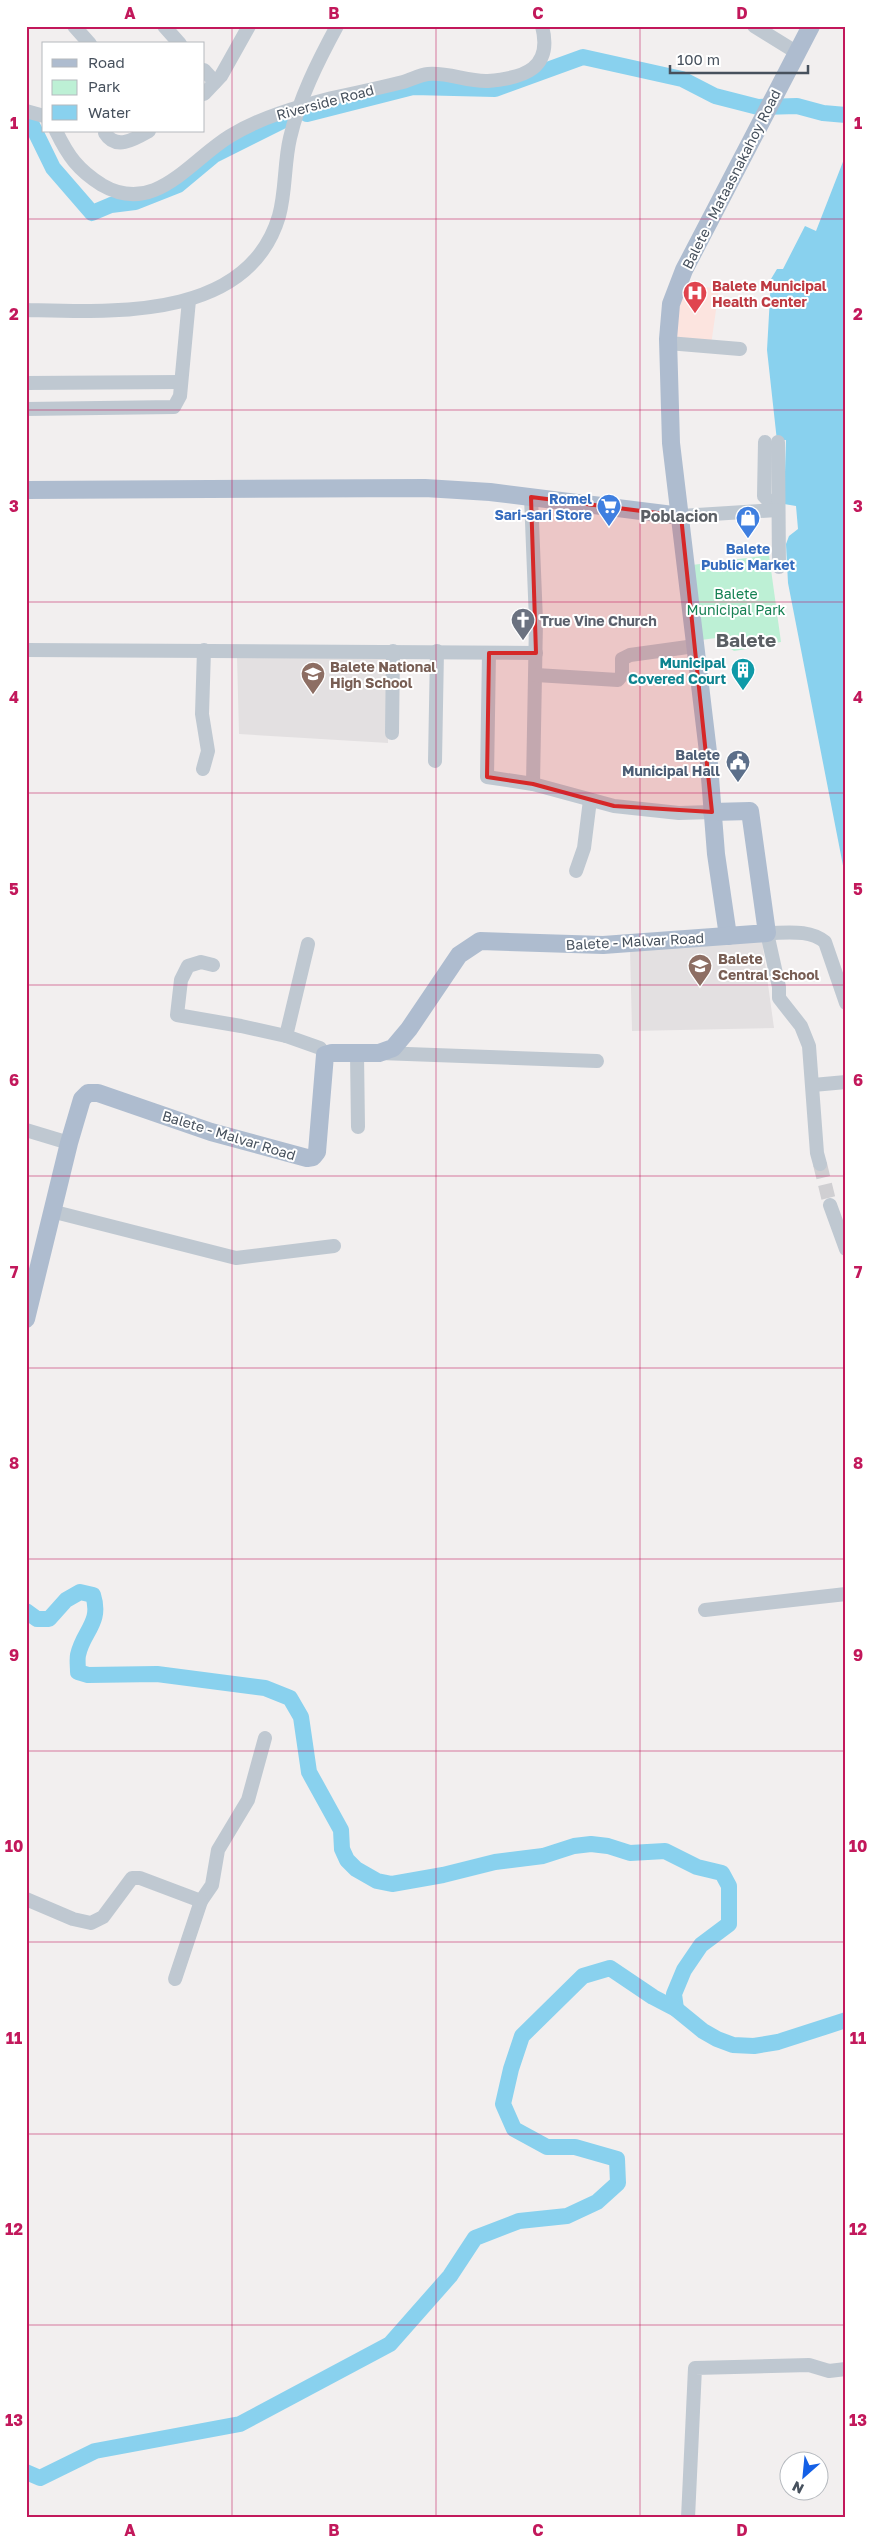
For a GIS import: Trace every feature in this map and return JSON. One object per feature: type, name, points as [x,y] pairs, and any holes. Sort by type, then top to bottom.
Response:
[{"type":"main road","name":"Balete - Mataasnakahoy Road","points":[[712,812],[708,752],[671,442],[668,343],[672,304],[675,289],[811,26]]},
{"type":"main road","points":[[26,490],[425,488],[531,497],[681,516]]},
{"type":"main road","points":[[728,936],[712,812],[750,811],[766,933]]},
{"type":"main road","name":"Balete - Malvar Road","points":[[26,1319],[42,1256],[50,1212],[82,1099],[88,1093],[98,1093],[211,1132],[307,1158],[313,1157],[317,1152],[325,1055],[332,1052],[379,1053],[392,1048],[409,1030],[458,955],[480,941],[603,945],[766,933]]},
{"type":"street","points":[[74,26],[88,42]]},
{"type":"street","points":[[164,26],[178,42]]},
{"type":"street","points":[[205,93],[215,82],[249,26]]},
{"type":"street","points":[[26,310],[134,310],[189,300],[204,296],[226,284],[251,263],[267,242],[278,219],[282,204],[290,138],[300,106],[337,26]]},
{"type":"street","name":"Riverside Road","points":[[56,132],[67,155],[86,174],[114,191],[143,194],[171,180],[228,137],[248,126],[300,106],[427,74],[451,74],[487,81],[522,74],[536,67],[542,60],[546,40],[542,26]]},
{"type":"street","points":[[754,26],[796,52]]},
{"type":"street","points":[[205,71],[215,82]]},
{"type":"street","points":[[26,111],[42,115]]},
{"type":"street","points":[[105,133],[111,140],[120,143],[147,132]]},
{"type":"street","points":[[26,409],[174,407],[180,396],[182,382],[189,300]]},
{"type":"street","points":[[668,343],[740,349]]},
{"type":"street","points":[[26,383],[182,382]]},
{"type":"street","points":[[771,442],[764,496],[777,514],[779,567]]},
{"type":"street","points":[[531,497],[536,653],[533,784]]},
{"type":"street","points":[[681,516],[777,514]]},
{"type":"street","points":[[536,675],[618,680],[622,675],[622,659],[630,654],[695,646]]},
{"type":"street","points":[[26,650],[536,653]]},
{"type":"street","points":[[203,770],[208,751],[202,714],[204,650]]},
{"type":"street","points":[[392,733],[393,651]]},
{"type":"street","points":[[435,762],[437,651]]},
{"type":"street","points":[[489,653],[487,777],[533,784],[614,806],[679,812],[712,812]]},
{"type":"street","points":[[576,871],[584,848],[590,800]]},
{"type":"street","points":[[820,1164],[817,1153],[809,1046],[801,1026],[779,998],[778,978],[766,933],[806,933],[817,936],[825,942],[846,1003]]},
{"type":"street","points":[[286,1036],[308,944]]},
{"type":"street","points":[[213,965],[201,962],[188,966],[181,980],[177,1016],[241,1026],[286,1036],[320,1048],[325,1055]]},
{"type":"street","points":[[379,1053],[597,1060]]},
{"type":"street","points":[[358,1054],[358,1128]]},
{"type":"street","points":[[813,1085],[846,1082]]},
{"type":"street","points":[[26,1130],[69,1143]]},
{"type":"street","points":[[830,1205],[846,1249]]},
{"type":"street","points":[[50,1212],[143,1237],[236,1258],[334,1246]]},
{"type":"street","points":[[705,1610],[846,1594]]},
{"type":"street","points":[[175,1979],[201,1901],[212,1885],[218,1850],[248,1800],[265,1738]]},
{"type":"street","points":[[26,1899],[73,1919],[91,1923],[103,1917],[132,1878],[140,1878],[201,1901]]},
{"type":"street","points":[[688,2518],[695,2368],[809,2365],[829,2371],[846,2369]]},
{"type":"highlighted area","points":[[531,497],[681,516],[712,812],[614,806],[533,784],[487,777],[489,653],[536,653]]},
{"type":"shaded area","name":"Balete Municipal Health Center","points":[[680,283],[719,289],[711,345],[671,339]]},
{"type":"shaded area","name":"Balete National High School","points":[[237,655],[387,657],[388,743],[239,734]]},
{"type":"shaded area","name":"Balete Central School","points":[[762,941],[774,1028],[632,1031],[630,947]]},
{"type":"green space","name":"Balete Municipal Park","points":[[769,555],[781,642],[734,651],[716,638],[701,640],[692,565]]},
{"type":"water","points":[[846,154],[846,881],[788,583],[786,544],[789,536],[798,529],[796,506],[784,504],[786,440],[777,441],[767,350],[771,279],[777,269],[783,269],[805,226],[816,231]]},
{"type":"waterway","points":[[307,114],[413,87],[495,89],[583,57],[682,79],[715,96],[758,107],[797,106],[823,113],[846,115]]},
{"type":"waterway","points":[[26,123],[32,125],[53,168],[92,213],[111,205],[135,202],[178,185],[214,155],[286,119]]},
{"type":"waterway","points":[[26,1611],[37,1619],[49,1619],[66,1600],[80,1592],[93,1595],[95,1605],[94,1620],[80,1647],[78,1672],[88,1675],[157,1674],[265,1688],[290,1698],[301,1717],[309,1772],[341,1830],[342,1849],[347,1860],[356,1869],[377,1881],[392,1884],[443,1875],[495,1862],[543,1856],[574,1846],[591,1844],[608,1846],[630,1853],[665,1851],[697,1867],[722,1873],[729,1886],[729,1924],[701,1945],[684,1970],[674,1994],[676,2009]]},
{"type":"waterway","points":[[26,2472],[40,2478],[95,2451],[240,2424],[390,2344],[450,2276],[475,2238],[519,2221],[567,2216],[597,2202],[618,2183],[617,2159],[575,2147],[547,2147],[514,2129],[503,2104],[511,2069],[522,2036],[583,1976],[610,1968],[653,1997],[676,2009],[703,2031],[733,2045],[754,2046],[778,2042],[846,2020]]},
{"type":"tunnel","points":[[820,1164],[830,1205]]},
{"type":"place","name":"Balete Municipal Health Center","points":[[695,314]]},
{"type":"place","name":"Romel Sari-sari Store","points":[[609,527]]},
{"type":"place","name":"Balete Public Market","points":[[748,539]]},
{"type":"place","name":"True Vine Church","points":[[523,641]]},
{"type":"place","name":"Municipal Covered Court","points":[[743,691]]},
{"type":"place","name":"Balete National High School","points":[[313,695]]},
{"type":"place","name":"Balete Municipal Hall","points":[[738,783]]},
{"type":"place","name":"Balete Central School","points":[[700,987]]},
{"type":"district","name":"Poblacion","points":[[679,516]]},
{"type":"district","name":"Balete","points":[[746,639]]}]
